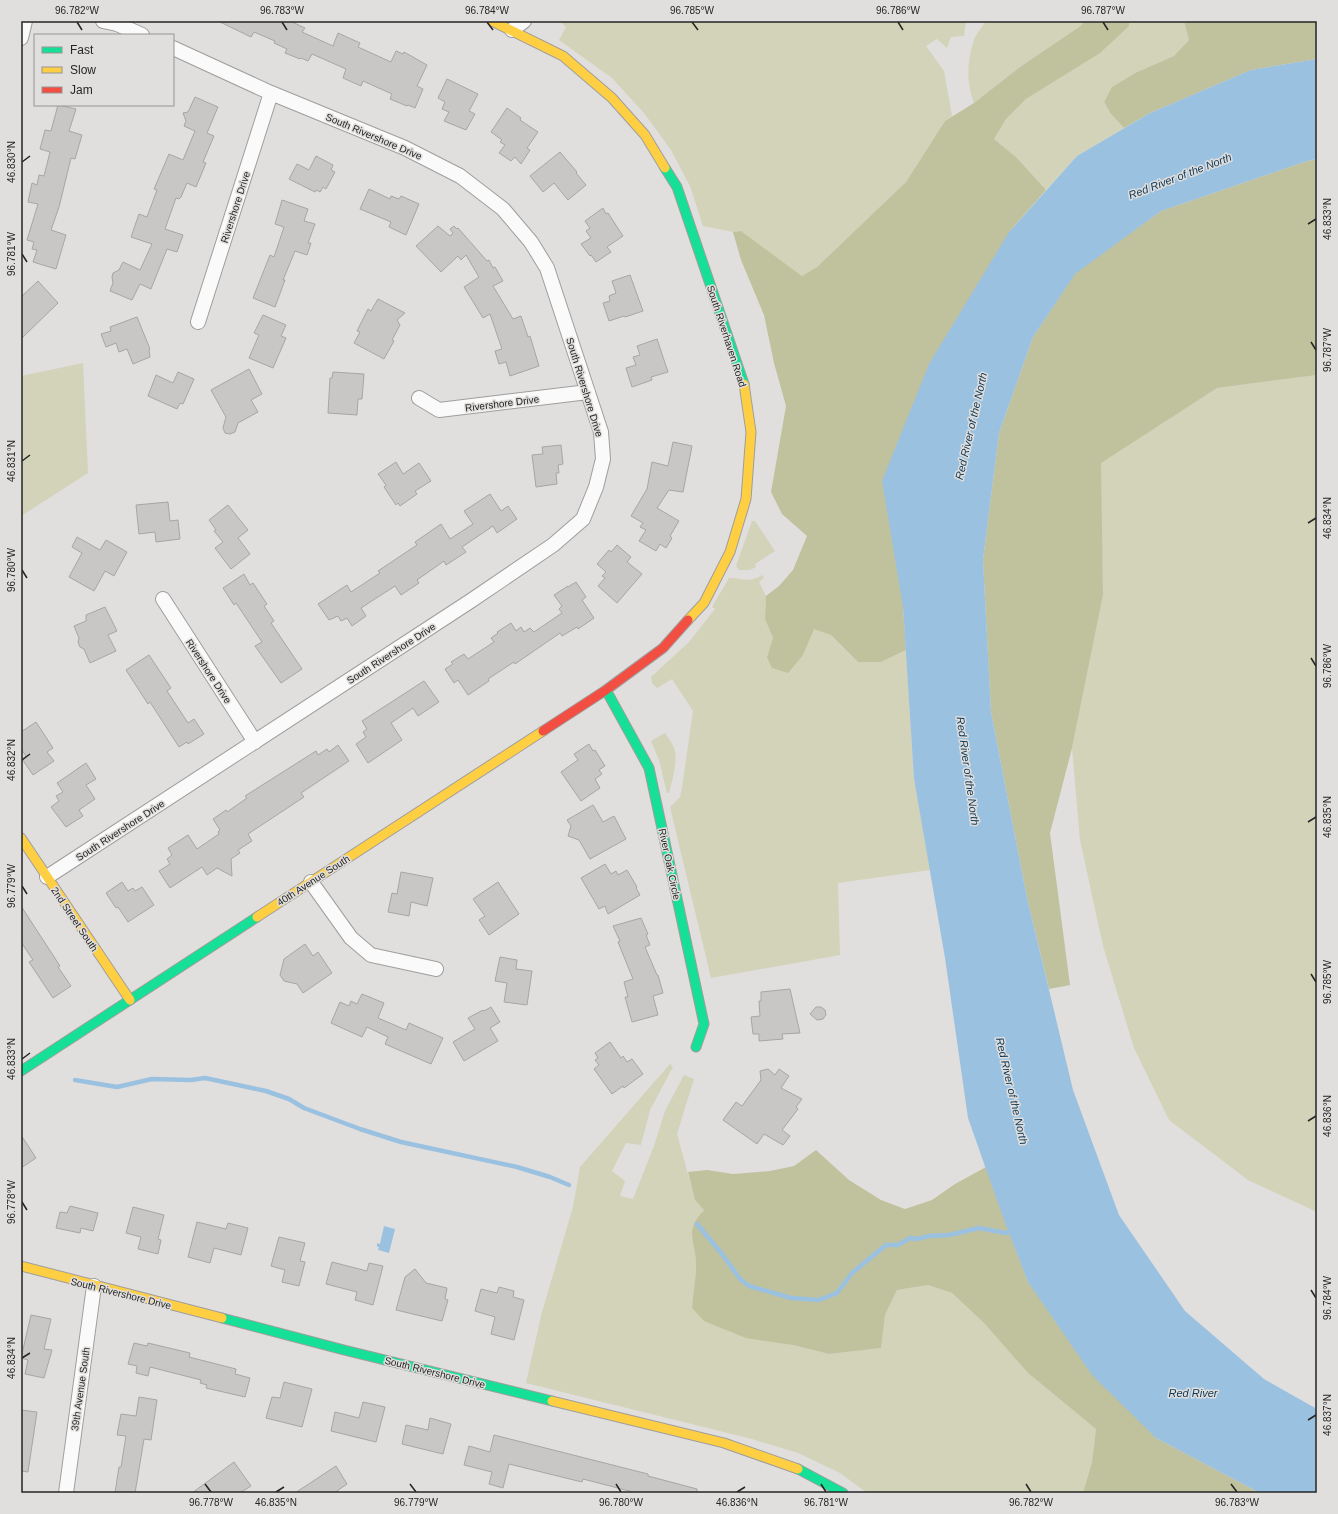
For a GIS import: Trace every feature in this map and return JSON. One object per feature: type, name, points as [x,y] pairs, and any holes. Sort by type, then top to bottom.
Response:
[{"type":"street","points":[[21,38],[25,21]]},
{"type":"street","points":[[103,21],[117,24],[140,34]]},
{"type":"street","name":"South Riverhaven Road","points":[[492,21],[563,56],[612,98],[645,135],[677,187],[745,387],[751,432],[746,499],[730,552],[704,603],[663,648],[606,690]]},
{"type":"street","points":[[512,30],[524,21]]},
{"type":"street","name":"South Rivershore Drive","points":[[47,877],[255,742],[553,545],[583,519],[596,487],[603,459],[601,432],[547,268],[531,242],[503,209],[460,176],[405,148],[271,93],[174,48]]},
{"type":"street","name":"Rivershore Drive","points":[[198,322],[271,93]]},
{"type":"street","name":"Rivershore Drive","points":[[419,398],[439,410],[588,392]]},
{"type":"street","name":"Rivershore Drive","points":[[163,600],[255,742]]},
{"type":"street","name":"40th Avenue South","points":[[21,1071],[606,690]]},
{"type":"street","name":"River Oak Circle","points":[[606,690],[649,768],[704,1024],[696,1047]]},
{"type":"street","name":"2nd Street South","points":[[21,838],[130,1000]]},
{"type":"street","points":[[311,882],[351,938],[372,955],[436,969]]},
{"type":"street","name":"South Rivershore Drive","points":[[21,1266],[344,1350],[724,1443],[794,1467],[843,1493]]},
{"type":"street","name":"39th Avenue South","points":[[66,1493],[94,1286]]},
{"type":"green space","points":[[560,21],[966,21],[964,36],[951,37],[947,48],[937,39],[926,46],[944,71],[952,116],[945,121],[906,182],[817,267],[802,276],[741,231],[733,232],[703,226],[690,186],[671,150],[644,113],[612,78],[559,40],[566,27]]},
{"type":"green space","points":[[986,21],[1085,21],[1079,27],[1020,67],[974,103],[971,96],[968,72],[970,56],[975,38]]},
{"type":"green space","points":[[1085,21],[1129,21],[1129,26],[1100,53],[1026,99],[1006,119],[994,139],[1017,158],[1046,190],[1009,232],[903,607],[906,650],[881,662],[858,662],[831,635],[814,629],[803,655],[788,673],[772,668],[767,657],[773,638],[765,619],[766,596],[779,586],[793,570],[807,536],[782,514],[771,492],[786,406],[774,363],[764,315],[741,260],[733,232],[741,231],[802,276],[817,267],[906,182],[945,121],[974,103],[1020,67],[1079,27]]},
{"type":"green space","points":[[1129,21],[1184,21],[1189,40],[1174,56],[1135,73],[1112,87],[1104,102],[1111,114],[1124,128],[1077,156],[1046,190],[1017,158],[994,139],[1006,119],[1026,99],[1064,75],[1129,26]]},
{"type":"green space","points":[[1184,21],[1317,21],[1317,59],[1251,70],[1150,113],[1124,128],[1111,114],[1104,102],[1112,87],[1135,73],[1174,56],[1189,40]]},
{"type":"green space","points":[[1317,159],[1317,375],[1217,388],[1101,463],[1103,595],[1072,748],[1050,833],[1070,985],[1049,989],[1027,898],[991,712],[983,560],[999,433],[1033,337],[1075,273],[1161,211],[1307,161]]},
{"type":"green space","points":[[83,363],[88,473],[21,516],[21,376]]},
{"type":"green space","points":[[1317,375],[1317,1212],[1248,1180],[1169,1120],[1134,1048],[1103,946],[1080,840],[1072,748],[1103,595],[1100,463],[1217,388]]},
{"type":"green space","points":[[752,521],[755,521],[775,551],[755,564],[756,567],[750,570],[739,570],[736,566]]},
{"type":"green space","points":[[762,575],[764,578],[759,582],[766,596],[765,619],[773,638],[767,657],[803,655],[814,628],[831,635],[858,662],[881,662],[906,650],[914,779],[930,870],[838,883],[840,955],[711,978],[670,807],[680,797],[693,711],[672,679],[657,688],[652,683],[651,677],[689,642],[715,609],[712,607],[729,578],[749,580]]},
{"type":"green space","points":[[665,733],[674,747],[675,752],[674,773],[669,793],[667,793],[659,760],[651,741]]},
{"type":"green space","points":[[670,1064],[673,1067],[650,1110],[641,1145],[626,1143],[612,1171],[625,1181],[620,1196],[633,1199],[654,1146],[665,1111],[684,1075],[694,1079],[677,1134],[695,1200],[704,1210],[698,1217],[692,1230],[696,1276],[692,1308],[793,1345],[829,1354],[881,1348],[885,1315],[897,1290],[928,1285],[952,1293],[984,1323],[1028,1373],[1096,1429],[1092,1462],[1083,1493],[867,1493],[840,1473],[798,1453],[752,1439],[526,1383],[542,1312],[573,1207],[580,1167]]},
{"type":"green space","points":[[816,1150],[849,1180],[881,1200],[905,1209],[932,1200],[955,1184],[986,1167],[1028,1282],[1156,1438],[1260,1493],[1083,1493],[1092,1462],[1096,1429],[1028,1373],[984,1323],[952,1293],[928,1285],[897,1290],[885,1315],[881,1348],[829,1354],[793,1345],[746,1338],[704,1321],[692,1308],[696,1265],[692,1230],[698,1217],[704,1210],[695,1200],[688,1172],[707,1170],[733,1174],[770,1171],[794,1166]]},
{"type":"water","name":"Red River","points":[[1317,59],[1317,159],[1307,161],[1161,211],[1075,274],[1033,337],[999,433],[983,560],[991,712],[1027,898],[1073,1090],[1119,1215],[1185,1311],[1264,1379],[1317,1409],[1317,1493],[1260,1493],[1156,1438],[1092,1375],[1028,1282],[1004,1220],[968,1118],[945,958],[914,779],[903,607],[882,481],[929,364],[1009,232],[1077,156],[1150,113],[1251,70]]},
{"type":"water","points":[[384,1226],[395,1229],[389,1253],[378,1250],[379,1247],[377,1247],[377,1243],[380,1244]]},
{"type":"building","points":[[218,21],[290,21],[305,28],[302,32],[333,46],[338,33],[360,43],[358,47],[391,62],[396,51],[403,54],[404,52],[427,65],[417,86],[423,89],[415,108],[408,105],[407,106],[390,99],[392,94],[363,81],[361,86],[343,78],[346,69],[312,54],[308,61],[301,58],[300,59],[285,53],[287,49],[274,43],[275,41],[254,32],[251,37]]},
{"type":"building","points":[[447,79],[478,94],[469,111],[475,114],[466,130],[444,121],[449,112],[442,109],[445,102],[438,98]]},
{"type":"building","points":[[195,97],[218,107],[207,133],[214,136],[203,162],[206,163],[196,187],[187,183],[181,197],[179,199],[176,198],[165,229],[183,235],[177,252],[167,249],[151,289],[140,284],[132,300],[110,291],[113,283],[113,273],[119,270],[123,262],[140,270],[152,244],[131,237],[139,214],[147,217],[157,190],[154,189],[169,154],[183,160],[195,131],[184,126],[186,121],[183,113],[188,112]]},
{"type":"building","points":[[58,106],[76,109],[69,131],[82,135],[75,159],[71,158],[59,207],[51,230],[66,235],[56,269],[33,262],[37,250],[32,249],[34,242],[27,240],[38,204],[28,202],[32,183],[37,185],[39,175],[44,176],[50,152],[40,149],[45,130],[51,131]]},
{"type":"building","points":[[507,108],[521,118],[520,120],[538,132],[527,148],[530,150],[521,164],[515,157],[511,161],[499,153],[505,145],[500,142],[502,140],[491,132]]},
{"type":"building","points":[[560,152],[586,185],[568,200],[554,183],[543,192],[530,176]]},
{"type":"building","points":[[316,156],[333,165],[331,170],[335,172],[326,189],[323,187],[320,192],[316,190],[315,192],[289,179],[297,164],[309,170]]},
{"type":"building","points":[[369,189],[390,199],[391,196],[399,199],[401,196],[419,204],[406,235],[389,227],[391,222],[360,209]]},
{"type":"building","points":[[282,200],[308,209],[304,221],[315,224],[308,243],[311,243],[307,255],[295,251],[283,280],[285,280],[275,307],[253,298],[270,255],[274,257],[284,227],[275,224]]},
{"type":"building","points":[[603,208],[623,236],[607,247],[611,252],[596,262],[581,244],[591,238],[586,231],[590,228],[585,221]]},
{"type":"building","points":[[438,226],[450,236],[453,233],[450,229],[454,226],[457,229],[458,228],[487,261],[489,260],[493,268],[495,267],[503,281],[493,286],[513,319],[521,316],[528,337],[530,336],[539,366],[510,376],[506,362],[499,364],[495,351],[502,349],[490,314],[483,318],[464,287],[479,277],[466,255],[461,260],[458,256],[441,272],[416,246]]},
{"type":"building","points":[[630,275],[643,311],[609,321],[603,303],[610,301],[609,296],[616,293],[612,281]]},
{"type":"building","points":[[38,281],[58,303],[21,339],[21,297]]},
{"type":"building","points":[[378,299],[405,313],[397,320],[400,325],[392,340],[394,341],[384,359],[354,343],[360,332],[357,331],[368,309],[371,311]]},
{"type":"building","points":[[263,315],[286,325],[281,336],[286,338],[273,368],[249,358],[259,335],[254,333]]},
{"type":"building","points":[[137,317],[150,349],[150,357],[133,364],[127,349],[119,352],[116,343],[106,347],[101,334],[111,331],[110,327]]},
{"type":"building","points":[[657,339],[668,372],[651,377],[652,380],[632,387],[626,368],[636,365],[633,357],[640,355],[637,346]]},
{"type":"building","points":[[249,369],[262,394],[251,400],[258,412],[238,423],[235,432],[230,434],[225,433],[223,428],[226,417],[211,390]]},
{"type":"building","points":[[178,372],[194,379],[183,404],[180,403],[177,409],[148,396],[156,375],[173,383]]},
{"type":"building","points":[[333,372],[364,374],[362,399],[358,399],[357,415],[328,413],[330,378],[332,378]]},
{"type":"building","points":[[673,442],[692,446],[683,492],[669,490],[657,508],[679,521],[670,536],[672,538],[666,548],[660,544],[656,551],[639,541],[646,530],[640,527],[643,523],[631,516],[647,489],[652,462],[668,466]]},
{"type":"building","points":[[561,445],[563,464],[558,465],[559,473],[556,473],[557,484],[536,487],[532,455],[543,454],[542,447]]},
{"type":"building","points":[[396,462],[403,474],[419,463],[431,481],[415,491],[417,494],[400,506],[398,503],[396,505],[384,487],[386,485],[378,474]]},
{"type":"building","points":[[490,494],[501,511],[508,506],[517,519],[497,533],[493,526],[462,547],[466,552],[446,565],[444,561],[417,580],[419,583],[401,595],[395,586],[361,608],[366,616],[352,626],[347,618],[341,621],[338,616],[329,620],[318,604],[347,585],[351,592],[380,573],[378,571],[417,545],[415,542],[441,524],[450,539],[473,524],[464,511]]},
{"type":"building","points":[[168,502],[170,521],[178,520],[180,539],[156,542],[155,532],[139,534],[136,505]]},
{"type":"building","points":[[228,505],[248,530],[238,538],[250,554],[231,569],[215,548],[223,542],[214,531],[216,530],[209,520]]},
{"type":"building","points":[[77,537],[100,550],[106,540],[127,552],[114,576],[105,571],[94,591],[69,577],[82,553],[72,547]]},
{"type":"building","points":[[617,545],[631,557],[627,562],[642,574],[617,603],[598,586],[605,578],[602,576],[606,572],[597,564],[609,550],[611,552]]},
{"type":"building","points":[[244,574],[250,585],[253,583],[267,604],[264,606],[274,621],[271,623],[302,669],[281,683],[255,646],[262,642],[236,603],[234,605],[223,588]]},
{"type":"building","points":[[576,582],[586,597],[582,600],[594,618],[578,629],[577,627],[562,636],[560,633],[515,664],[514,662],[488,679],[489,681],[468,695],[458,680],[454,683],[445,669],[453,664],[451,662],[464,654],[468,659],[494,642],[491,638],[511,623],[516,631],[521,627],[524,632],[530,628],[534,632],[562,613],[559,609],[562,606],[554,595]]},
{"type":"building","points":[[105,607],[117,631],[108,635],[116,651],[90,663],[84,649],[80,647],[78,642],[79,638],[74,626],[86,621],[86,615]]},
{"type":"building","points":[[149,655],[171,688],[167,691],[188,723],[194,719],[204,734],[188,744],[187,742],[179,747],[150,702],[148,704],[126,670]]},
{"type":"building","points":[[424,681],[439,702],[418,716],[413,708],[391,723],[402,740],[368,763],[356,744],[366,737],[363,732],[367,729],[362,721]]},
{"type":"building","points":[[36,722],[53,748],[47,752],[54,761],[33,775],[22,759],[26,756],[21,749],[21,732]]},
{"type":"building","points":[[589,744],[593,751],[595,750],[605,766],[599,770],[602,774],[595,779],[600,788],[581,801],[561,772],[578,760],[574,754]]},
{"type":"building","points":[[338,745],[349,761],[301,793],[304,797],[248,834],[252,841],[238,850],[240,853],[231,859],[232,876],[217,868],[207,875],[202,867],[170,888],[159,871],[170,864],[167,859],[172,855],[168,848],[188,835],[197,849],[219,834],[218,832],[220,830],[213,819],[226,810],[227,812],[247,798],[245,796],[316,751],[318,755],[327,749],[329,752]]},
{"type":"building","points":[[86,763],[96,779],[86,785],[95,799],[79,810],[83,816],[66,827],[51,807],[59,801],[56,796],[63,792],[57,783]]},
{"type":"building","points":[[593,805],[603,822],[614,816],[626,839],[590,859],[579,840],[568,836],[571,826],[567,820]]},
{"type":"building","points":[[605,864],[611,874],[616,871],[618,875],[627,870],[640,895],[608,914],[605,906],[599,909],[581,878]]},
{"type":"building","points":[[401,872],[433,878],[427,906],[411,902],[409,916],[388,912],[392,893],[397,894]]},
{"type":"building","points":[[122,882],[128,891],[133,888],[135,891],[142,887],[154,905],[128,922],[106,893]]},
{"type":"building","points":[[498,882],[519,914],[489,935],[479,920],[485,916],[473,899]]},
{"type":"building","points":[[21,906],[60,966],[58,967],[71,986],[53,998],[29,962],[33,960],[21,942]]},
{"type":"building","points":[[641,918],[648,934],[646,935],[650,945],[645,947],[658,975],[663,993],[653,996],[658,1015],[632,1022],[625,997],[628,997],[624,982],[633,979],[618,942],[620,941],[613,926]]},
{"type":"building","points":[[305,944],[313,956],[318,952],[332,973],[303,993],[297,984],[284,981],[280,975],[284,959]]},
{"type":"building","points":[[500,957],[517,960],[516,969],[532,971],[527,1005],[504,1002],[507,983],[495,981]]},
{"type":"building","points":[[790,989],[800,1033],[782,1034],[783,1039],[759,1041],[759,1034],[753,1034],[751,1017],[760,1016],[759,1001],[761,1001],[761,992]]},
{"type":"building","points":[[362,994],[384,1003],[378,1018],[406,1030],[409,1023],[443,1038],[431,1064],[385,1044],[388,1037],[367,1027],[362,1037],[331,1023],[340,1002],[349,1006],[351,1001],[357,1004]]},
{"type":"building","points":[[491,1007],[500,1022],[490,1028],[498,1041],[464,1061],[453,1042],[475,1029],[468,1018]]},
{"type":"building","points":[[816,1007],[821,1007],[825,1010],[826,1015],[823,1019],[817,1020],[810,1014]]},
{"type":"building","points":[[610,1042],[621,1058],[623,1056],[627,1062],[632,1059],[643,1074],[624,1088],[623,1086],[612,1094],[594,1069],[599,1065],[595,1060],[598,1058],[595,1053]]},
{"type":"building","points":[[768,1069],[775,1075],[779,1069],[789,1076],[781,1088],[802,1099],[796,1107],[798,1109],[782,1130],[790,1136],[783,1145],[764,1134],[757,1144],[723,1120],[736,1102],[742,1106],[761,1080],[760,1071]]},
{"type":"building","points":[[21,1135],[36,1158],[21,1168]]},
{"type":"building","points":[[70,1206],[98,1213],[93,1231],[81,1228],[80,1233],[56,1228],[60,1212],[67,1213]]},
{"type":"building","points":[[133,1207],[164,1215],[158,1239],[161,1240],[158,1254],[138,1249],[141,1237],[126,1233]]},
{"type":"building","points":[[197,1222],[226,1229],[228,1223],[248,1228],[241,1255],[214,1248],[210,1263],[188,1257]]},
{"type":"building","points":[[279,1237],[305,1243],[300,1261],[305,1262],[299,1286],[282,1282],[285,1270],[271,1266]]},
{"type":"building","points":[[332,1262],[367,1271],[369,1263],[383,1266],[373,1305],[355,1300],[357,1292],[326,1284]]},
{"type":"building","points":[[415,1269],[426,1283],[447,1288],[445,1299],[448,1300],[442,1321],[396,1310],[405,1277]]},
{"type":"building","points":[[499,1287],[514,1291],[513,1297],[524,1300],[514,1340],[491,1334],[495,1317],[475,1311],[481,1289],[497,1293]]},
{"type":"building","points":[[31,1315],[51,1319],[44,1349],[52,1350],[44,1378],[25,1374],[28,1360],[21,1358]]},
{"type":"building","points":[[134,1343],[147,1346],[148,1343],[190,1353],[189,1357],[236,1369],[235,1374],[250,1378],[245,1397],[206,1388],[207,1385],[200,1383],[201,1380],[150,1367],[148,1376],[136,1373],[137,1366],[128,1364]]},
{"type":"building","points":[[284,1382],[312,1389],[302,1427],[266,1418],[272,1397],[280,1398]]},
{"type":"building","points":[[139,1397],[157,1400],[151,1440],[144,1439],[135,1493],[115,1493],[126,1436],[117,1435],[121,1414],[136,1416]]},
{"type":"building","points":[[363,1402],[385,1407],[376,1442],[331,1431],[335,1412],[359,1418]]},
{"type":"building","points":[[21,1410],[37,1412],[28,1472],[21,1471]]},
{"type":"building","points":[[430,1418],[451,1424],[443,1454],[402,1444],[406,1425],[428,1430]]},
{"type":"building","points":[[494,1435],[648,1474],[648,1476],[697,1489],[697,1493],[637,1493],[583,1479],[582,1482],[509,1464],[503,1488],[489,1484],[492,1472],[464,1465],[469,1446],[490,1452]]},
{"type":"building","points":[[234,1462],[251,1486],[240,1493],[192,1493]]},
{"type":"building","points":[[336,1466],[347,1484],[334,1493],[295,1493]]},
{"type":"waterway","points":[[75,1080],[117,1087],[152,1079],[191,1080],[205,1078],[266,1091],[289,1099],[304,1108],[360,1129],[401,1142],[517,1167],[550,1177],[569,1185]]},
{"type":"waterway","points":[[697,1224],[722,1254],[740,1279],[749,1286],[791,1298],[819,1300],[837,1293],[852,1273],[886,1245],[898,1245],[910,1238],[917,1239],[929,1236],[949,1235],[979,1228],[1006,1233],[1014,1229]]},
{"type":"traffic: fast","points":[[665,168],[677,187],[744,384]]},
{"type":"traffic: fast","points":[[606,690],[649,768],[704,1024],[696,1047]]},
{"type":"traffic: fast","points":[[21,1071],[257,917]]},
{"type":"traffic: fast","points":[[222,1318],[344,1350],[552,1401]]},
{"type":"traffic: fast","points":[[798,1469],[843,1493]]},
{"type":"traffic: slow","points":[[492,21],[563,56],[612,98],[645,135],[665,168]]},
{"type":"traffic: slow","points":[[688,620],[704,603],[730,552],[746,499],[751,432],[744,384]]},
{"type":"traffic: slow","points":[[257,917],[543,731]]},
{"type":"traffic: slow","points":[[21,838],[130,1000]]},
{"type":"traffic: slow","points":[[21,1266],[222,1318]]},
{"type":"traffic: slow","points":[[552,1401],[724,1443],[798,1469]]},
{"type":"traffic: jam","points":[[543,731],[606,690],[663,648],[688,620]]},
{"type":"water label","name":"Red River of the North","points":[[1180,176]]},
{"type":"water label","name":"Red River of the North","points":[[971,426]]},
{"type":"water label","name":"Red River of the North","points":[[968,771]]},
{"type":"water label","name":"Red River of the North","points":[[1012,1091]]}]
